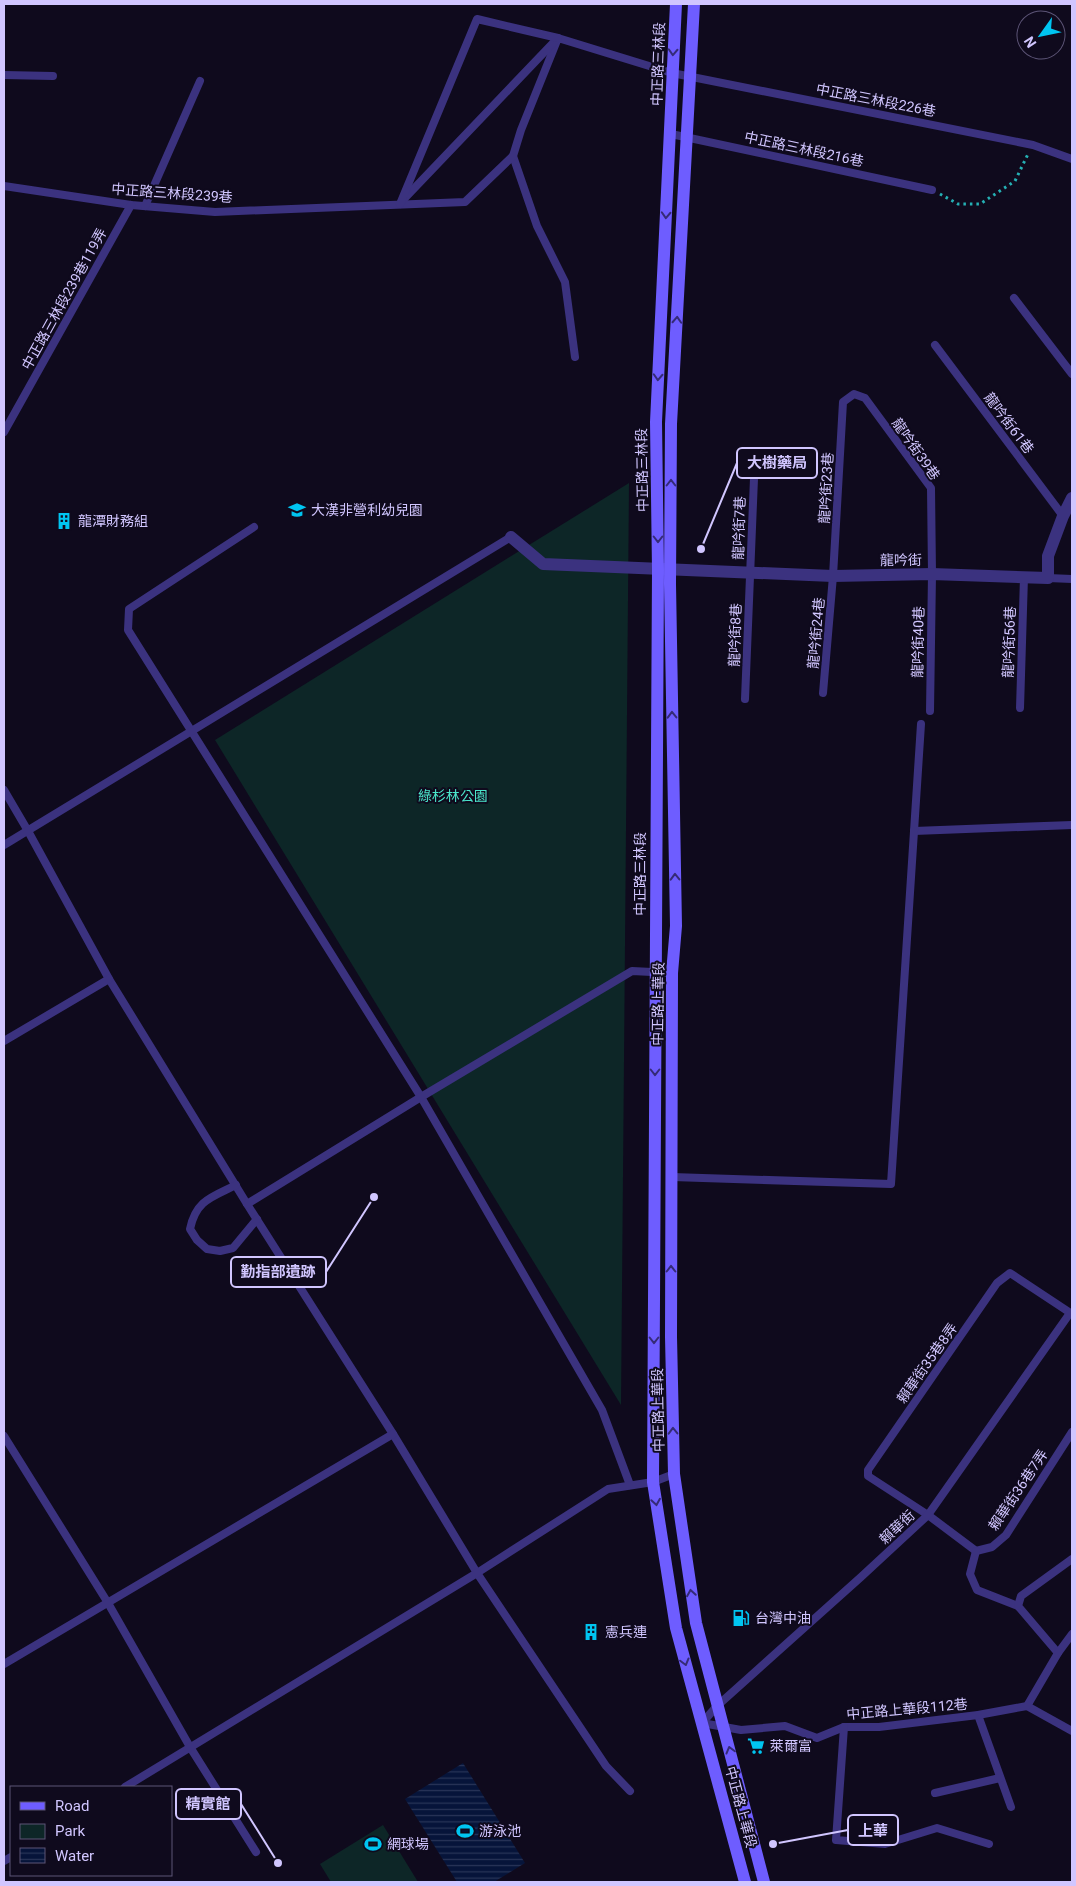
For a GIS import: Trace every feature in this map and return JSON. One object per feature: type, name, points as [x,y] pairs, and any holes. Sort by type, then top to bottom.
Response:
[{"type":"main road","name":"中正路三林段","points":[[676,4],[656,422],[664,570],[676,926]]},
{"type":"main road","name":"中正路三林段","points":[[655,936],[664,570],[694,4]]},
{"type":"main road","name":"中正路上華段","points":[[676,926],[672,973],[671,1337],[674,1474],[696,1623],[764,1882]]},
{"type":"main road","name":"中正路上華段","points":[[655,936],[653,1482],[676,1628],[745,1882]]},
{"type":"street","points":[[1048,578],[1048,556],[1069,507]]},
{"type":"street","name":"龍吟街","points":[[510,537],[543,564],[833,576],[932,574],[1048,578]]},
{"type":"lane","points":[[400,204],[477,19],[558,38],[672,73]]},
{"type":"lane","points":[[400,204],[558,38]]},
{"type":"lane","name":"中正路三林段239巷","points":[[4,186],[130,205],[215,212],[466,202],[513,156],[558,38]]},
{"type":"lane","name":"中正路三林段226巷","points":[[672,73],[690,75],[1033,145],[1072,160]]},
{"type":"lane","points":[[4,75],[53,76]]},
{"type":"lane","points":[[145,206],[200,81]]},
{"type":"lane","name":"中正路三林段216巷","points":[[671,134],[932,190]]},
{"type":"lane","points":[[513,156],[537,226],[565,282],[575,357]]},
{"type":"lane","name":"中正路三林段239巷119弄","points":[[4,432],[130,205]]},
{"type":"lane","points":[[1014,298],[1072,374]]},
{"type":"lane","name":"龍吟街61巷","points":[[935,344],[1069,507]]},
{"type":"lane","name":"龍吟街39巷","points":[[844,402],[854,394],[865,398],[930,488],[932,574]]},
{"type":"lane","name":"龍吟街23巷","points":[[833,576],[844,402]]},
{"type":"lane","name":"龍吟街7巷","points":[[750,573],[755,454]]},
{"type":"lane","points":[[254,527],[129,609],[128,630],[421,1097],[602,1410],[630,1485]]},
{"type":"lane","points":[[4,845],[190,730],[510,537]]},
{"type":"lane","name":"龍吟街8巷","points":[[745,699],[750,573]]},
{"type":"lane","name":"龍吟街40巷","points":[[930,711],[932,574]]},
{"type":"lane","name":"龍吟街24巷","points":[[823,693],[833,576]]},
{"type":"lane","name":"龍吟街56巷","points":[[1020,708],[1024,577]]},
{"type":"lane","points":[[1048,578],[1072,579]]},
{"type":"lane","points":[[672,1177],[890,1184],[921,724]]},
{"type":"lane","points":[[4,790],[109,979],[247,1204],[393,1434],[477,1573],[606,1766],[630,1792]]},
{"type":"lane","points":[[914,831],[1072,825]]},
{"type":"lane","points":[[247,1204],[632,971],[672,973]]},
{"type":"lane","points":[[4,1041],[109,979]]},
{"type":"lane","points":[[236,1185],[203,1202],[197,1209],[190,1229],[197,1240],[207,1249],[220,1251],[233,1248],[257,1219]]},
{"type":"lane","name":"賴華街35巷8弄","points":[[928,1515],[868,1476],[868,1470],[997,1283],[1010,1272],[1071,1314]]},
{"type":"lane","name":"賴華街","points":[[702,1723],[717,1706],[861,1578],[928,1515],[1071,1314]]},
{"type":"lane","name":"賴華街36巷7弄","points":[[976,1551],[992,1547],[1006,1535],[1072,1432]]},
{"type":"lane","points":[[4,1664],[393,1434]]},
{"type":"lane","points":[[4,1436],[108,1603],[190,1747],[256,1852]]},
{"type":"lane","points":[[127,1786],[477,1573],[608,1489],[653,1482],[674,1474]]},
{"type":"lane","points":[[928,1515],[976,1551],[970,1574],[976,1590],[1018,1606],[1058,1653]]},
{"type":"lane","points":[[1018,1606],[1021,1596],[1072,1558]]},
{"type":"lane","points":[[1072,1634],[1058,1653],[1027,1706],[1072,1731]]},
{"type":"lane","name":"中正路上華段112巷","points":[[702,1723],[741,1730],[785,1726],[817,1738],[844,1727],[880,1727],[978,1715],[1027,1706]]},
{"type":"lane","points":[[978,1715],[1011,1807]]},
{"type":"lane","points":[[844,1727],[836,1840],[885,1844],[937,1828],[990,1844]]},
{"type":"lane","points":[[935,1793],[1000,1778]]},
{"type":"path","points":[[932,190],[958,204],[980,204],[1015,181],[1033,145]]},
{"type":"green space","name":"綠杉林公園","points":[[629,483],[621,1405],[215,740]]},
{"type":"green space","name":"網球場","points":[[383,1825],[418,1882],[331,1882],[320,1864]]},
{"type":"water","name":"游泳池","points":[[463,1763],[525,1863],[494,1882],[457,1882],[405,1799]]},
{"type":"place","name":"大漢非營利幼兒園","points":[[297,510]]},
{"type":"place","name":"龍潭財務組","points":[[64,521]]},
{"type":"place","name":"大樹藥局","points":[[701,549]]},
{"type":"place","name":"勤指部遺跡","points":[[374,1197]]},
{"type":"place","name":"台灣中油","points":[[741,1618]]},
{"type":"place","name":"憲兵連","points":[[591,1632]]},
{"type":"place","name":"萊爾富","points":[[756,1746]]},
{"type":"place","name":"游泳池","points":[[465,1831]]},
{"type":"place","name":"網球場","points":[[373,1844]]},
{"type":"place","name":"上華","points":[[773,1844]]},
{"type":"place","name":"精實館","points":[[278,1863]]}]
